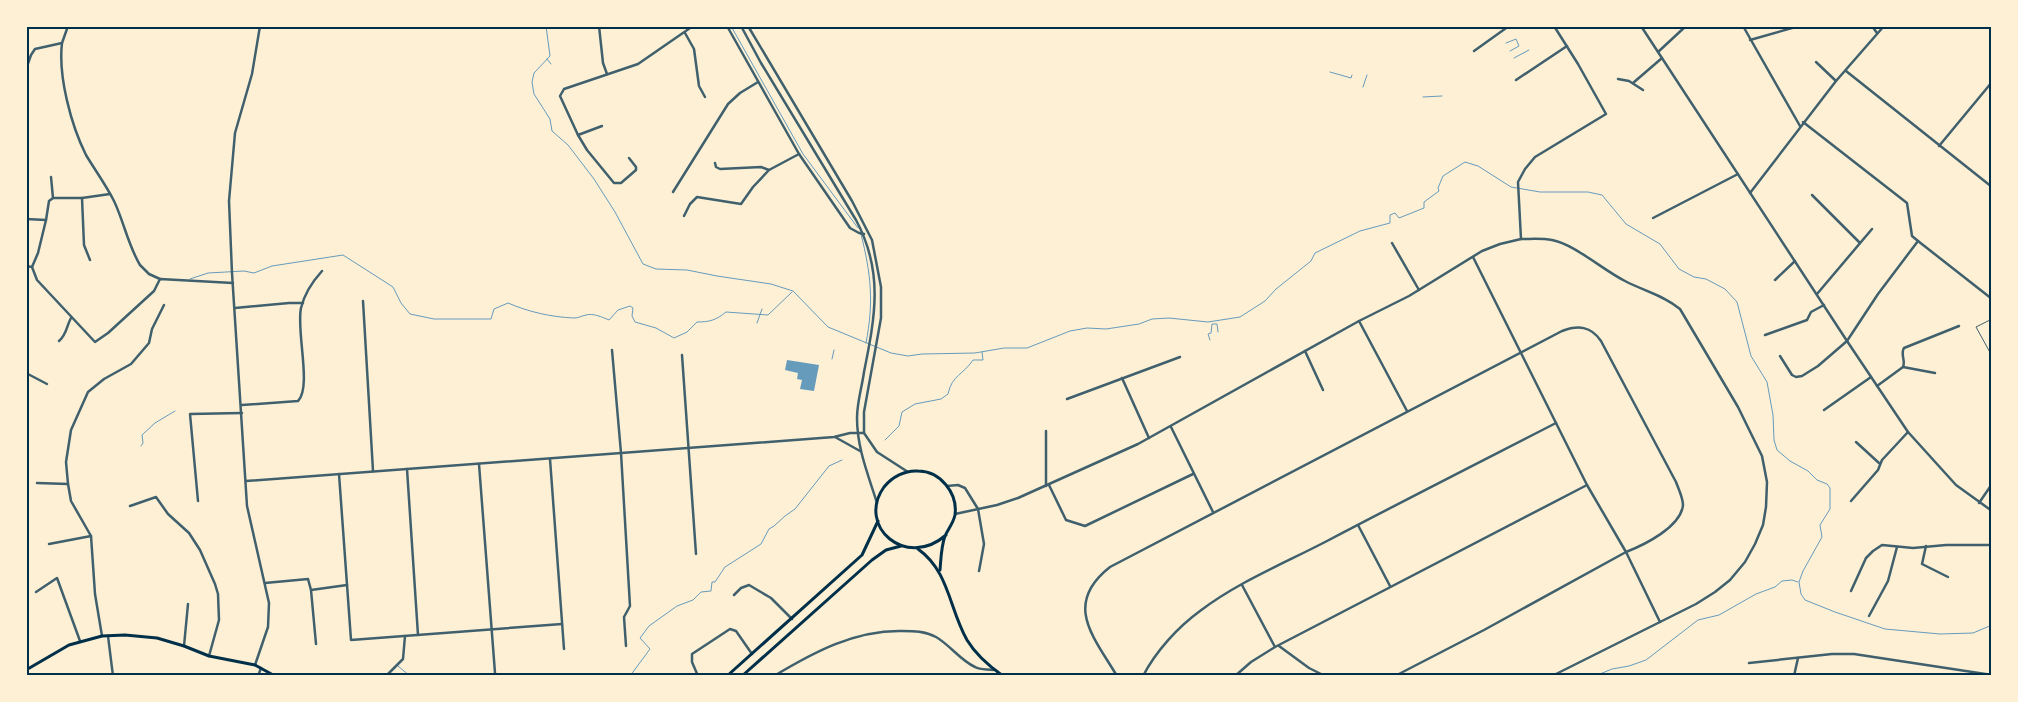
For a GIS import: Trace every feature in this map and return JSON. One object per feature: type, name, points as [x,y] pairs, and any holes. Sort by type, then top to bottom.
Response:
[{"type":"main road","points":[[727,676],[862,555],[878,521],[877,503],[880,494],[892,479],[908,472],[926,472],[941,480],[947,486],[955,504],[955,514],[946,535],[940,570]]},
{"type":"main road","points":[[878,521],[888,537],[901,546]]},
{"type":"main road","points":[[742,676],[872,560],[886,550],[901,546],[928,547],[946,535]]},
{"type":"main road","points":[[918,548],[931,558],[940,570],[954,611],[968,641],[976,652],[1003,676]]},
{"type":"main road","points":[[26,670],[64,647],[80,641],[102,636],[142,636],[184,646],[209,656],[255,665],[275,676]]},
{"type":"street","points":[[68,26],[62,43],[61,54],[67,102],[72,120],[87,156],[110,194],[140,266],[149,274],[160,279],[233,283]]},
{"type":"street","points":[[255,665],[268,627],[269,602],[248,506],[229,201],[235,133],[252,74],[260,26]]},
{"type":"street","points":[[599,26],[603,63],[607,74]]},
{"type":"street","points":[[629,158],[636,167],[636,170],[620,183],[614,183],[587,150],[578,135],[560,96],[560,92],[638,64],[693,26]]},
{"type":"street","points":[[727,26],[799,154],[850,228],[859,234],[864,234]]},
{"type":"street","points":[[741,26],[761,63],[864,234],[871,254],[876,288],[875,316],[859,400],[857,433],[860,451],[877,503]]},
{"type":"street","points":[[748,26],[852,201],[866,228],[876,254],[881,287],[881,318],[865,406],[864,432],[877,452],[908,472]]},
{"type":"street","points":[[1474,51],[1508,26]]},
{"type":"street","points":[[1521,239],[1518,182],[1525,168],[1535,158],[1606,114],[1554,26]]},
{"type":"street","points":[[1641,26],[1846,341],[1908,432],[1956,485],[1992,511]]},
{"type":"street","points":[[1658,52],[1686,26]]},
{"type":"street","points":[[1743,26],[1800,126]]},
{"type":"street","points":[[1750,40],[1799,26]]},
{"type":"street","points":[[1872,26],[1878,33]]},
{"type":"street","points":[[1750,193],[1803,122],[1884,26]]},
{"type":"street","points":[[685,32],[694,49],[699,86],[705,97]]},
{"type":"street","points":[[26,69],[35,49],[62,43]]},
{"type":"street","points":[[1516,80],[1567,46]]},
{"type":"street","points":[[1633,83],[1662,58]]},
{"type":"street","points":[[1816,62],[1836,81]]},
{"type":"street","points":[[1846,71],[1992,187]]},
{"type":"street","points":[[1618,79],[1633,83],[1644,90]]},
{"type":"street","points":[[673,192],[728,104],[740,93],[758,82]]},
{"type":"street","points":[[1939,146],[1992,82]]},
{"type":"street","points":[[1803,122],[1907,203],[1912,234],[1918,241],[1992,299]]},
{"type":"street","points":[[578,135],[602,126]]},
{"type":"street","points":[[684,216],[690,204],[698,197],[741,204],[753,187],[769,170],[799,154]]},
{"type":"street","points":[[715,163],[716,167],[720,169],[761,167],[769,170]]},
{"type":"street","points":[[1653,218],[1738,174]]},
{"type":"street","points":[[51,177],[53,198]]},
{"type":"street","points":[[110,194],[82,198],[53,198],[49,201],[38,253],[32,267],[37,280],[93,342],[97,341],[154,291],[160,279]]},
{"type":"street","points":[[1812,194],[1860,243]]},
{"type":"street","points":[[82,198],[84,245],[90,260]]},
{"type":"street","points":[[26,219],[46,220]]},
{"type":"street","points":[[1817,294],[1872,229]]},
{"type":"street","points":[[955,514],[1018,498],[1149,439],[1305,351],[1419,290],[1489,248],[1521,239],[1552,240],[1568,246],[1626,282],[1670,300],[1680,309],[1738,407],[1762,456],[1767,482],[1765,516],[1755,544],[1745,562],[1730,580],[1696,604],[1552,676]]},
{"type":"street","points":[[1780,356],[1792,375],[1796,377],[1802,376],[1818,366],[1846,341],[1918,241]]},
{"type":"street","points":[[1392,242],[1419,290]]},
{"type":"street","points":[[1473,257],[1587,485],[1626,552],[1660,622]]},
{"type":"street","points":[[1775,280],[1795,262]]},
{"type":"street","points":[[26,266],[32,267]]},
{"type":"street","points":[[242,405],[298,401],[303,396],[300,321],[303,303],[316,277],[322,271]]},
{"type":"street","points":[[363,301],[373,472]]},
{"type":"street","points":[[235,308],[303,303]]},
{"type":"street","points":[[102,636],[95,594],[91,536],[71,501],[68,484],[66,462],[71,430],[88,392],[104,379],[131,364],[149,343],[152,329],[164,305]]},
{"type":"street","points":[[1765,335],[1807,320],[1811,312],[1824,306]]},
{"type":"street","points":[[58,341],[66,333],[67,325],[71,318]]},
{"type":"street","points":[[1360,321],[1407,411]]},
{"type":"street","points":[[1903,367],[1902,350],[1904,348],[1959,326]]},
{"type":"street","points":[[1117,676],[1095,640],[1084,614],[1086,596],[1091,586],[1110,567],[1562,330],[1572,327],[1583,328],[1593,332],[1601,341],[1672,474],[1682,498],[1683,506],[1677,520],[1670,527],[1639,547],[1626,552],[1484,630],[1395,676]]},
{"type":"street","points":[[612,350],[621,453],[630,606],[624,617],[626,646]]},
{"type":"street","points":[[1305,351],[1323,390]]},
{"type":"street","points":[[682,355],[696,554]]},
{"type":"street","points":[[1067,399],[1180,357]]},
{"type":"street","points":[[1877,386],[1903,367],[1935,373]]},
{"type":"street","points":[[26,373],[47,384]]},
{"type":"street","points":[[1824,410],[1871,377]]},
{"type":"street","points":[[1122,378],[1149,439]]},
{"type":"street","points":[[198,501],[190,414],[242,413]]},
{"type":"street","points":[[1143,676],[1161,649],[1187,621],[1215,601],[1556,423]]},
{"type":"street","points":[[1170,427],[1212,512]]},
{"type":"street","points":[[1046,431],[1047,485],[1066,520],[1085,526],[1193,474]]},
{"type":"street","points":[[246,482],[834,437],[864,432]]},
{"type":"street","points":[[1851,501],[1878,470],[1880,463],[1908,432]]},
{"type":"street","points":[[834,437],[860,451]]},
{"type":"street","points":[[1856,442],[1880,463]]},
{"type":"street","points":[[550,458],[564,650]]},
{"type":"street","points":[[479,464],[495,673]]},
{"type":"street","points":[[408,469],[418,634]]},
{"type":"street","points":[[339,474],[351,640],[562,624]]},
{"type":"street","points":[[36,484],[68,484]]},
{"type":"street","points":[[1979,503],[1992,484]]},
{"type":"street","points":[[1235,676],[1251,662],[1277,646],[1390,586],[1525,519],[1587,485]]},
{"type":"street","points":[[947,486],[966,488],[978,508],[984,544],[979,571]]},
{"type":"street","points":[[130,506],[156,497],[168,514],[189,533],[200,550],[215,584],[218,601],[218,628],[209,656]]},
{"type":"street","points":[[1358,525],[1390,586]]},
{"type":"street","points":[[49,544],[91,536]]},
{"type":"street","points":[[1851,591],[1860,568],[1873,551],[1882,545],[1897,547],[1992,545]]},
{"type":"street","points":[[1926,546],[1922,564],[1948,577]]},
{"type":"street","points":[[1869,616],[1888,581],[1897,547]]},
{"type":"street","points":[[36,592],[57,578],[80,641]]},
{"type":"street","points":[[264,583],[308,578],[316,644]]},
{"type":"street","points":[[310,590],[347,585]]},
{"type":"street","points":[[734,595],[741,588],[749,585],[770,598],[792,619]]},
{"type":"street","points":[[1242,586],[1277,646],[1309,668],[1325,676]]},
{"type":"street","points":[[184,646],[188,604]]},
{"type":"street","points":[[698,676],[691,659],[692,654],[730,629],[734,629],[752,654]]},
{"type":"street","points":[[775,675],[816,652],[844,640],[893,630],[923,632],[945,642],[975,668],[994,670]]},
{"type":"street","points":[[108,636],[113,676]]},
{"type":"street","points":[[386,676],[403,660],[405,636]]},
{"type":"street","points":[[1749,663],[1854,654],[1992,675]]},
{"type":"street","points":[[1794,676],[1798,658]]},
{"type":"street","points":[[258,676],[261,668]]},
{"type":"lane","points":[[1992,319],[1976,327],[1992,356]]},
{"type":"water","points":[[787,360],[819,365],[814,391],[800,389],[802,380],[797,379],[798,373],[785,370]]},
{"type":"waterway","points":[[546,26],[550,56],[534,73],[532,82],[534,94],[550,119],[552,131],[568,145],[594,179],[615,212],[643,264],[656,269],[687,270],[771,284],[793,291],[828,327],[891,353],[908,356],[975,353],[1004,348],[1027,348],[1070,331],[1087,328],[1106,329],[1139,324],[1152,319],[1169,318],[1208,322],[1240,317],[1265,301],[1276,289],[1311,261],[1315,253],[1360,231],[1390,223],[1390,215],[1395,213],[1399,218],[1424,208],[1424,202],[1439,191],[1438,188],[1443,176],[1465,162],[1478,166],[1511,187],[1540,192],[1588,192],[1602,195],[1626,224],[1660,244],[1679,269],[1694,277],[1706,279],[1725,289],[1737,302],[1751,356],[1767,382],[1773,415],[1774,440],[1777,450],[1790,461],[1808,471],[1817,480],[1827,484],[1830,488],[1830,509],[1820,525],[1822,537],[1799,582],[1801,594],[1805,600],[1885,629],[1940,634],[1973,633],[1992,625]]},
{"type":"waterway","points":[[731,26],[803,154],[858,228]]},
{"type":"waterway","points":[[1506,43],[1516,39],[1519,46],[1510,51]]},
{"type":"waterway","points":[[1514,58],[1529,50]]},
{"type":"waterway","points":[[547,59],[551,64]]},
{"type":"waterway","points":[[1330,72],[1351,78],[1352,75]]},
{"type":"waterway","points":[[1363,87],[1367,75]]},
{"type":"waterway","points":[[1423,97],[1442,96]]},
{"type":"waterway","points":[[861,234],[869,275],[871,301],[866,343]]},
{"type":"waterway","points":[[190,279],[208,273],[244,271],[254,273],[272,266],[343,255],[393,287],[401,303],[410,314],[434,319],[491,319],[494,309],[508,303],[549,315],[574,318],[592,315],[609,320],[618,310],[630,306],[633,308],[632,316],[635,322],[656,328],[674,338],[687,332],[697,322],[713,320],[726,312],[768,315],[792,292]]},
{"type":"waterway","points":[[757,323],[762,309]]},
{"type":"waterway","points":[[1210,340],[1208,334],[1211,333],[1212,324],[1217,324],[1218,332]]},
{"type":"waterway","points":[[832,359],[834,350]]},
{"type":"waterway","points":[[885,440],[899,426],[902,412],[915,404],[941,399],[948,394],[952,383],[973,360],[983,360],[982,352]]},
{"type":"waterway","points":[[141,446],[143,443],[142,435],[155,423],[175,411]]},
{"type":"waterway","points":[[630,676],[650,649],[640,638],[649,626],[677,606],[693,600],[701,592],[711,591],[712,582],[715,582],[725,567],[761,544],[769,529],[795,509],[829,466],[842,460]]},
{"type":"waterway","points":[[1595,676],[1612,669],[1646,660],[1698,620],[1719,615],[1756,594],[1775,587],[1782,581],[1792,580],[1798,582]]},
{"type":"waterway","points":[[398,666],[410,676]]}]
